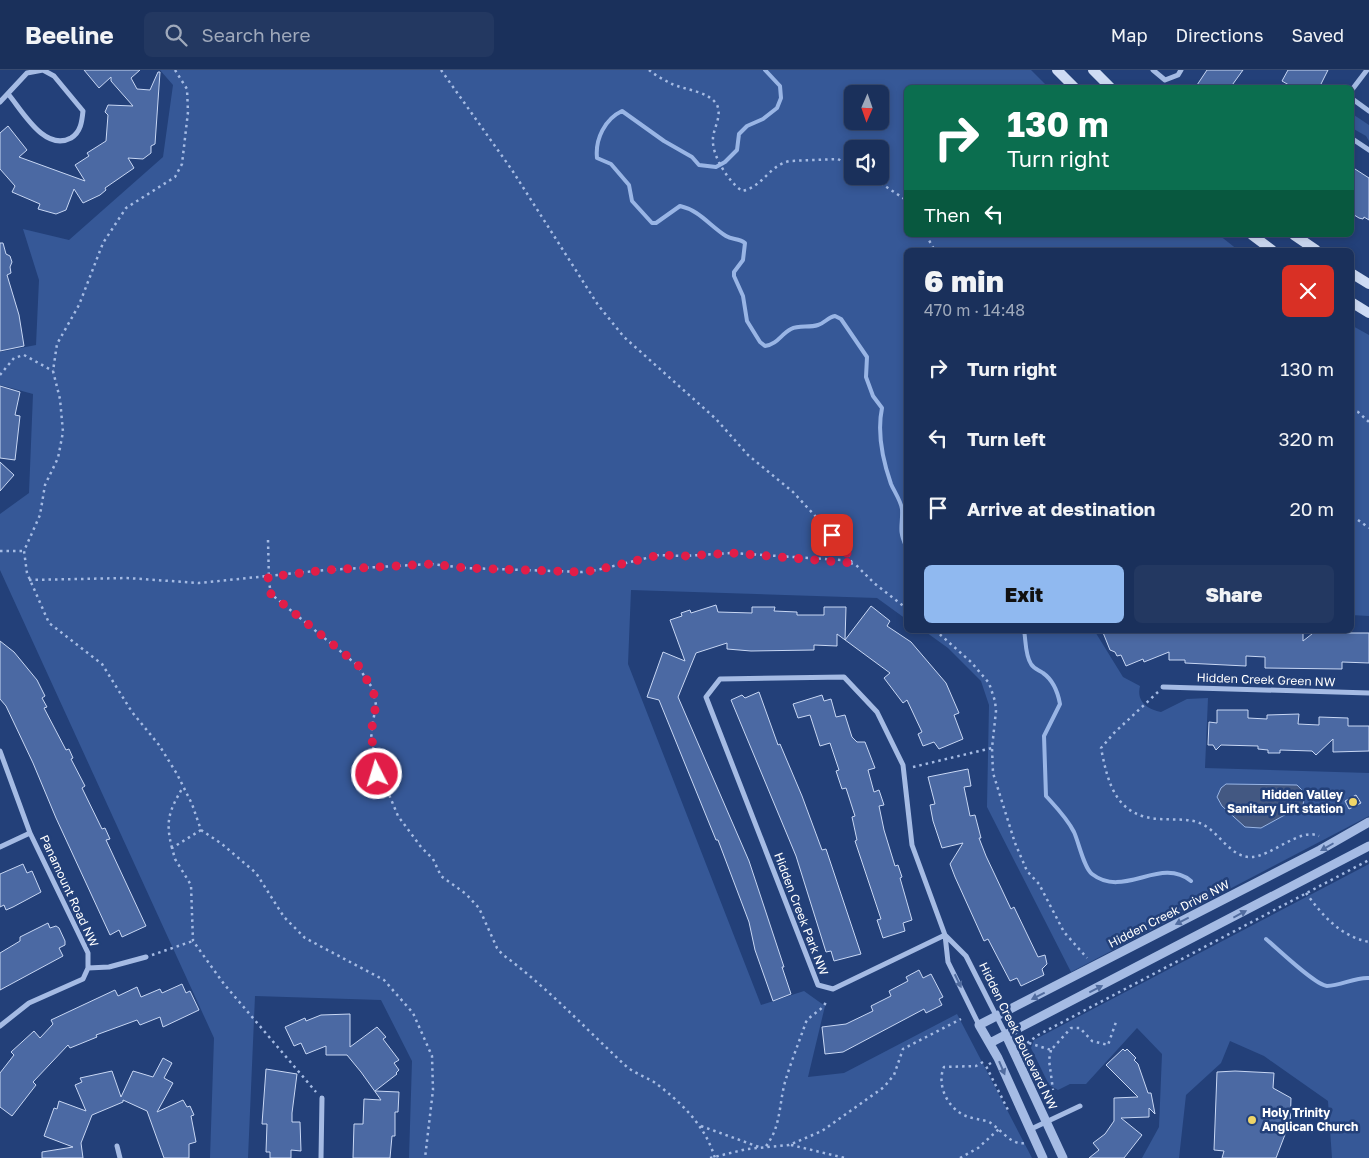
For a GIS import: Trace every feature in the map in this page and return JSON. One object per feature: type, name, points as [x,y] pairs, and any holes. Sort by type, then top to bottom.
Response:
[{"type":"main road","points":[[1057,70],[1072,85]]},
{"type":"main road","points":[[1093,70],[1108,85]]},
{"type":"main road","points":[[1255,237],[1269,248]]},
{"type":"main road","points":[[1297,237],[1313,248]]},
{"type":"main road","points":[[1354,275],[1369,284]]},
{"type":"main road","points":[[1354,304],[1369,313]]},
{"type":"street","points":[[0,102],[9,95],[27,74],[43,70],[54,76],[82,111],[82,126],[73,137],[62,142],[46,139],[9,95]]},
{"type":"street","points":[[1153,70],[1165,80],[1178,75],[1181,70]]},
{"type":"street","points":[[1354,87],[1367,70]]},
{"type":"street","points":[[1354,100],[1369,111]]},
{"type":"street","points":[[1354,140],[1369,150]]},
{"type":"street","name":"Hidden Creek Park NW","points":[[844,677],[877,712],[903,765],[912,845],[945,935],[832,989],[818,985],[706,697],[720,678],[844,677]]},
{"type":"street","name":"Hidden Creek Green NW","points":[[1163,687],[1369,693]]},
{"type":"street","name":"Panamount Road NW","points":[[0,750],[30,832],[88,953],[88,968]]},
{"type":"street","name":"Hidden Creek Drive NW","points":[[979,1025],[998,1017],[1369,823]]},
{"type":"street","points":[[0,847],[30,832]]},
{"type":"street","points":[[990,1043],[1369,846]]},
{"type":"street","points":[[945,935],[948,962],[990,1043],[1043,1158]]},
{"type":"street","name":"Hidden Creek Boulevard NW","points":[[945,935],[966,956],[998,1017],[1063,1158]]},
{"type":"street","points":[[0,1026],[28,1003],[83,979],[88,968],[109,967],[146,957]]},
{"type":"street","points":[[322,1098],[322,1158]]},
{"type":"street","points":[[1029,1130],[1080,1106]]},
{"type":"street","points":[[117,1146],[120,1158]]},
{"type":"path","points":[[175,70],[187,89],[188,112],[182,164],[175,177],[126,208],[104,243],[79,306],[57,344],[53,371],[60,399],[63,432],[58,458],[45,485],[40,515],[24,551],[30,580],[49,622],[102,664],[132,712],[159,746],[183,786],[201,830],[256,873],[284,917],[305,938],[384,980],[413,1012],[432,1056],[433,1090],[425,1158]]},
{"type":"path","points":[[442,70],[512,170],[598,305],[612,322],[653,364],[678,384],[725,428],[748,455],[793,492],[844,547],[852,563],[904,606]]},
{"type":"path","points":[[649,70],[671,84],[708,97],[716,104],[719,115],[712,141],[730,180],[742,191],[759,185],[769,171],[790,160],[838,159],[844,162]]},
{"type":"path","points":[[884,185],[904,199]]},
{"type":"path","points":[[927,237],[933,248]]},
{"type":"path","points":[[0,375],[14,358],[24,355],[53,371]]},
{"type":"path","points":[[1354,411],[1369,422]]},
{"type":"path","points":[[1358,520],[1369,528]]},
{"type":"path","points":[[268,540],[269,588],[275,598],[362,670],[373,690],[376,704],[371,733],[377,774],[385,784],[398,816],[420,847],[433,860],[441,876],[466,894],[479,908],[497,948],[544,987],[630,1069],[664,1090],[700,1126],[715,1157]]},
{"type":"path","points":[[0,551],[24,551]]},
{"type":"path","points":[[30,580],[127,578],[189,584],[326,570],[431,564],[466,568],[582,572],[659,555],[684,556],[741,553],[852,563]]},
{"type":"path","points":[[938,633],[971,662],[989,683],[995,701],[992,748],[993,773],[1018,852],[1064,932],[1087,958]]},
{"type":"path","points":[[1163,687],[1114,733],[1101,748],[1108,781],[1127,808],[1155,819],[1200,823],[1214,831],[1242,856],[1256,857],[1305,835],[1313,834],[1319,836]]},
{"type":"path","points":[[913,767],[992,748]]},
{"type":"path","points":[[183,786],[170,809],[167,830],[175,859],[191,885],[193,940],[224,984],[322,1098]]},
{"type":"path","points":[[172,848],[201,830]]},
{"type":"path","points":[[1021,1048],[1038,1035],[1369,860]]},
{"type":"path","points":[[1306,894],[1324,917],[1339,929],[1356,939],[1369,942]]},
{"type":"path","points":[[146,957],[193,940]]},
{"type":"path","points":[[765,1147],[772,1138],[780,1114],[786,1080],[806,1022],[810,1015],[823,1007],[826,1002]]},
{"type":"path","points":[[789,1145],[822,1131],[884,1087],[894,1075],[902,1049],[961,1019]]},
{"type":"path","points":[[1053,1090],[1049,1060],[1051,1050],[1071,1028],[1080,1028],[1092,1041],[1108,1045],[1116,1022]]},
{"type":"path","points":[[1029,1043],[1051,1050]]},
{"type":"path","points":[[983,1062],[970,1067],[944,1067],[941,1073],[944,1093],[956,1111],[988,1122],[1015,1143],[1024,1143]]},
{"type":"path","points":[[986,1066],[1013,1119]]},
{"type":"path","points":[[700,1126],[760,1148]]},
{"type":"path","points":[[960,1158],[978,1148],[999,1129]]},
{"type":"path","points":[[1021,1135],[1028,1150]]},
{"type":"path","points":[[710,1158],[765,1147],[789,1145],[845,1158]]},
{"type":"shaded area","points":[[160,70],[1031,70],[1046,85],[904,85],[904,237],[1222,237],[1235,248],[904,248],[904,618],[877,598],[631,590],[628,664],[761,1005],[804,991],[825,1006],[808,1077],[844,1073],[957,1014],[1032,1158],[409,1158],[412,1061],[381,1000],[255,996],[248,1158],[210,1158],[214,1038],[0,570],[0,514],[29,493],[33,394],[0,385],[0,352],[36,345],[39,280],[23,229],[69,240],[163,157],[173,85]]},
{"type":"shaded area","points":[[1354,115],[1369,125],[1369,141],[1366,136],[1354,129]]},
{"type":"shaded area","points":[[1354,327],[1369,335],[1369,616],[1354,615]]},
{"type":"shaded area","points":[[927,633],[1096,633],[1123,677],[1140,686],[1141,700],[1148,707],[1161,712],[1187,699],[1208,698],[1205,768],[1369,773],[1369,816],[1071,972],[987,807],[989,705],[981,681],[948,648]]},
{"type":"shaded area","points":[[1226,784],[1297,785],[1305,793],[1303,805],[1261,828],[1245,827],[1222,806],[1217,797],[1221,788]]},
{"type":"shaded area","points":[[1369,864],[1369,1158],[1332,1158],[1328,1101],[1264,1056],[1230,1041],[1221,1063],[1186,1095],[1179,1158],[1142,1158],[1159,1127],[1162,1054],[1137,1028],[1086,1084],[1070,1084],[1058,1090],[1049,1085],[1031,1048],[1034,1040]]},
{"type":"building","points":[[84,70],[140,70],[131,78],[137,89],[150,90],[158,72],[160,72],[155,144],[151,146],[151,153],[143,159],[128,158],[134,168],[105,188],[106,190],[100,195],[83,203],[74,189],[66,210],[56,214],[38,209],[40,204],[12,192],[15,186],[0,169],[0,133],[8,126],[27,150],[19,157],[85,181],[75,165],[89,156],[87,153],[106,141],[108,115],[105,112],[108,105],[133,106],[111,81],[111,77],[99,88]]},
{"type":"building","points":[[1207,70],[1243,70],[1232,85],[1197,85]]},
{"type":"building","points":[[1288,70],[1328,70],[1320,85],[1289,85],[1282,81]]},
{"type":"building","points":[[1355,169],[1369,178],[1369,220],[1354,215]]},
{"type":"building","points":[[0,243],[3,243],[6,254],[10,256],[12,262],[10,267],[11,273],[7,275],[19,315],[24,346],[0,351]]},
{"type":"building","points":[[0,386],[20,392],[15,415],[20,416],[15,460],[0,458]]},
{"type":"building","points":[[0,462],[14,475],[0,491]]},
{"type":"building","points":[[716,605],[718,612],[752,613],[752,607],[775,607],[774,611],[797,612],[797,615],[824,615],[824,607],[846,607],[845,640],[837,634],[837,646],[814,645],[814,650],[751,651],[727,649],[727,643],[696,653],[678,697],[749,861],[784,967],[782,967],[791,994],[773,1001],[755,950],[749,922],[718,840],[716,840],[659,700],[647,697],[663,652],[685,661],[670,620],[682,616],[681,613],[690,610],[691,613]]},
{"type":"building","points":[[871,606],[890,621],[887,626],[911,642],[946,683],[959,713],[954,715],[963,739],[939,749],[934,742],[923,746],[918,734],[922,732],[907,700],[903,703],[884,678],[890,673],[845,640]]},
{"type":"building","points":[[1103,633],[1303,633],[1303,641],[1313,633],[1369,633],[1369,663],[1342,662],[1342,669],[1265,668],[1265,657],[1246,656],[1246,666],[1185,663],[1185,660],[1169,660],[1169,652],[1144,662],[1143,659],[1126,666],[1121,655],[1117,656],[1115,652],[1110,650]]},
{"type":"building","points":[[0,641],[14,652],[37,680],[45,696],[42,698],[47,707],[44,708],[66,750],[69,749],[73,758],[71,759],[85,786],[82,788],[102,829],[105,828],[110,839],[106,840],[146,926],[122,937],[119,930],[110,935],[33,763],[6,706],[0,699]]},
{"type":"building","points":[[759,692],[778,745],[780,744],[802,796],[822,850],[826,849],[861,954],[834,961],[831,951],[826,952],[796,856],[731,700],[742,695],[745,698]]},
{"type":"building","points":[[822,695],[824,701],[831,699],[836,717],[845,715],[852,737],[857,742],[865,742],[875,768],[868,770],[874,792],[879,790],[884,805],[879,806],[884,830],[895,866],[898,865],[902,877],[900,878],[912,920],[903,923],[905,931],[883,938],[877,920],[881,919],[855,841],[857,840],[852,817],[855,816],[846,788],[842,789],[836,771],[839,770],[830,743],[820,746],[810,715],[798,718],[793,704]]},
{"type":"building","points":[[1217,710],[1248,710],[1248,718],[1267,719],[1267,715],[1299,714],[1298,724],[1319,725],[1319,717],[1348,718],[1348,726],[1369,726],[1369,751],[1333,752],[1333,739],[1316,755],[1312,751],[1280,750],[1280,753],[1268,753],[1268,750],[1258,749],[1258,746],[1221,745],[1216,750],[1213,745],[1208,745],[1209,722],[1217,723]]},
{"type":"building","points":[[968,769],[971,786],[964,787],[970,816],[975,815],[981,838],[979,838],[986,856],[1011,909],[1014,907],[1038,957],[1045,955],[1047,964],[1042,969],[1044,975],[1021,986],[1017,978],[1010,981],[988,939],[984,941],[955,877],[950,864],[963,843],[942,848],[933,821],[930,805],[935,804],[928,777]]},
{"type":"building","name":"Hidden Valley Sanitary Lift station","points":[[1356,795],[1361,803],[1349,809],[1345,801]]},
{"type":"building","points":[[23,864],[27,873],[32,871],[41,892],[6,910],[4,905],[0,907],[0,874]]},
{"type":"building","points":[[48,923],[50,928],[56,926],[59,928],[65,941],[65,945],[59,948],[63,956],[0,990],[0,953],[20,941],[20,937]]},
{"type":"building","points":[[919,970],[923,978],[931,974],[943,997],[939,999],[942,1005],[926,1013],[924,1009],[843,1052],[825,1054],[822,1027],[846,1024],[873,1011],[871,1006],[891,996],[889,991],[908,981],[906,977]]},
{"type":"building","points":[[182,984],[186,993],[190,991],[199,1010],[163,1027],[160,1017],[140,1025],[137,1020],[96,1035],[97,1037],[70,1048],[68,1045],[33,1082],[36,1085],[12,1116],[0,1107],[0,1073],[14,1055],[11,1052],[34,1031],[40,1038],[53,1024],[51,1020],[115,990],[118,996],[137,987],[141,997],[160,989],[162,993]]},
{"type":"building","points":[[350,1014],[350,1047],[377,1027],[386,1037],[383,1039],[399,1060],[394,1063],[399,1070],[397,1074],[375,1091],[399,1092],[398,1112],[395,1112],[395,1136],[392,1136],[390,1158],[353,1158],[354,1124],[363,1124],[364,1099],[381,1100],[361,1072],[347,1055],[326,1055],[326,1046],[306,1054],[301,1043],[294,1046],[285,1027],[305,1018],[306,1021],[321,1015]]},
{"type":"building","points":[[1123,1049],[1125,1051],[1127,1049],[1136,1058],[1134,1060],[1138,1064],[1148,1093],[1151,1093],[1155,1114],[1149,1108],[1149,1117],[1121,1118],[1142,1135],[1124,1158],[1089,1158],[1099,1150],[1093,1143],[1105,1134],[1114,1121],[1114,1098],[1138,1097],[1106,1065]]},
{"type":"building","points":[[163,1058],[172,1063],[164,1078],[173,1083],[157,1112],[183,1100],[187,1107],[190,1106],[194,1115],[191,1116],[196,1142],[189,1144],[189,1158],[164,1158],[147,1111],[123,1100],[123,1102],[92,1115],[81,1143],[83,1158],[42,1158],[42,1152],[73,1147],[44,1136],[54,1108],[57,1109],[59,1101],[86,1111],[75,1085],[82,1082],[80,1078],[112,1071],[121,1097],[133,1071],[153,1077]]},
{"type":"building","points":[[266,1069],[297,1074],[292,1122],[300,1122],[301,1151],[291,1150],[291,1158],[270,1158],[270,1152],[266,1152],[267,1124],[262,1124]]},
{"type":"building","name":"Holy Trinity Anglican Church","points":[[1217,1072],[1274,1073],[1273,1088],[1291,1098],[1290,1130],[1286,1132],[1276,1158],[1222,1158],[1224,1151],[1214,1150]]},
{"type":"waterway","points":[[765,70],[780,86],[781,98],[777,108],[763,119],[747,126],[739,134],[737,150],[725,162],[716,167],[699,165],[692,157],[664,141],[622,111],[611,119],[602,130],[597,158],[611,164],[629,185],[632,201],[652,223],[656,223],[680,206],[693,211],[726,236],[745,243],[743,260],[734,272],[734,276],[743,296],[747,321],[760,342],[765,346],[773,343],[794,328],[818,325],[835,316],[841,319],[867,357],[866,377],[873,396],[882,408],[880,427],[883,456],[891,484],[901,506],[901,531],[904,540]]},
{"type":"waterway","points":[[1024,633],[1031,664],[1047,676],[1056,691],[1060,704],[1044,736],[1046,796],[1071,827],[1089,871],[1104,880],[1117,882],[1167,873],[1179,875],[1191,881]]},
{"type":"waterway","points":[[1266,939],[1321,984],[1332,986],[1369,978]]},
{"type":"place","name":"Hidden Valley Sanitary Lift station","points":[[1353,802]]},
{"type":"place","name":"Holy Trinity Anglican Church","points":[[1252,1120]]},
{"type":"route","points":[[377,774],[375,748],[371,733],[371,726],[377,710],[373,690],[368,680],[358,665],[315,632],[271,594],[268,577],[359,567],[431,564],[466,568],[582,572],[619,565],[648,556],[732,553],[840,560],[852,563],[844,547],[832,535]]}]
